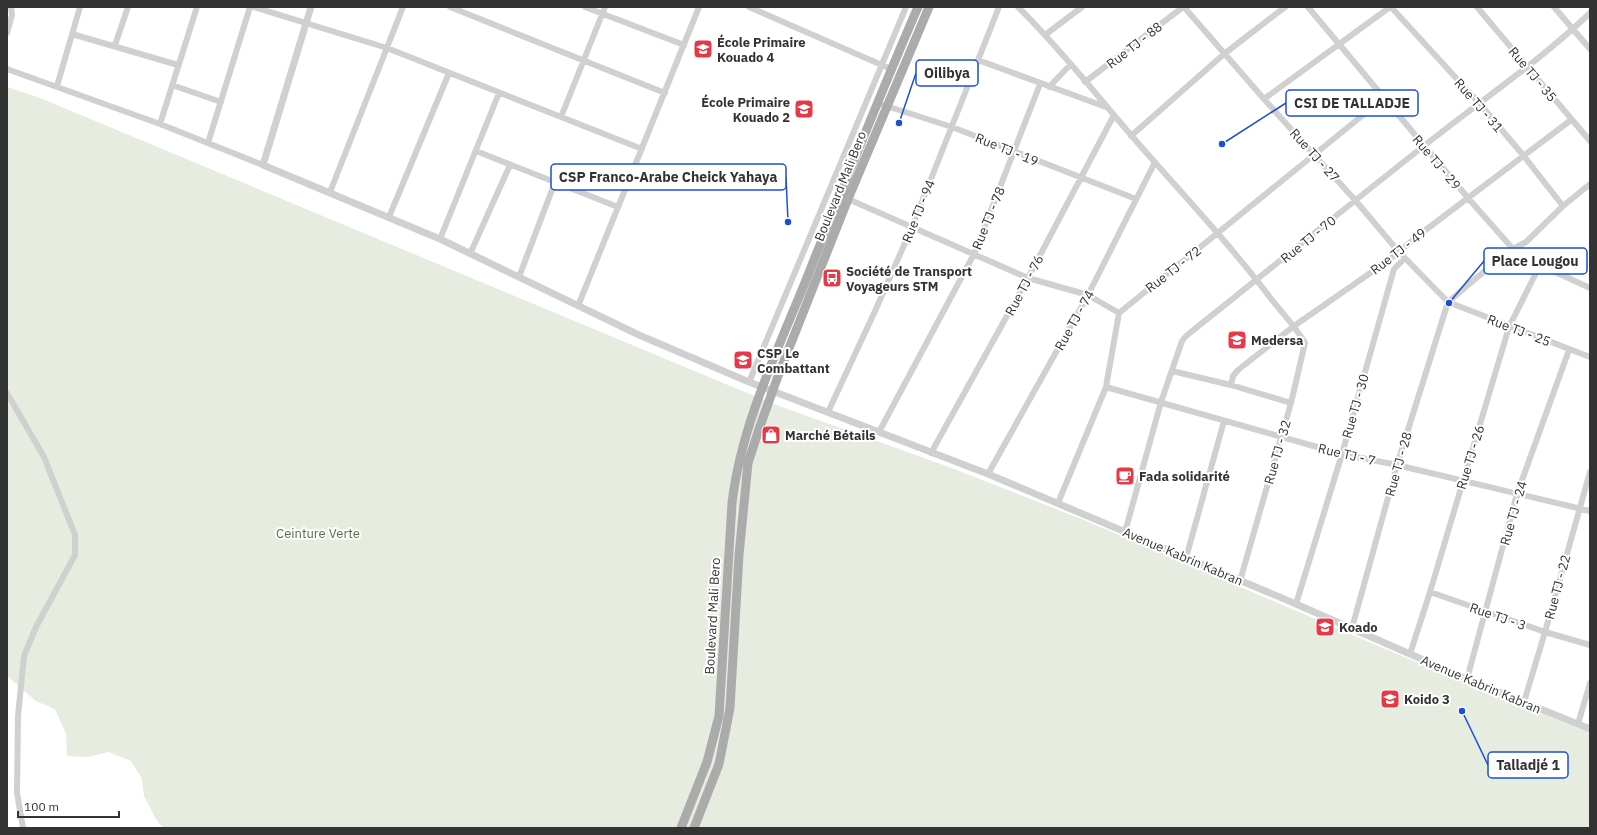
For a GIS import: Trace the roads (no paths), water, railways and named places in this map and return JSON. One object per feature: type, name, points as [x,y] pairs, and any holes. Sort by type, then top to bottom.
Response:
[{"type":"main road","name":"Boulevard Mali Bero","points":[[681,828],[707,762],[718,716],[735,477],[748,428],[769,370],[877,103],[887,67],[918,7]]},
{"type":"main road","name":"Boulevard Mali Bero","points":[[694,828],[719,764],[730,708],[740,541],[750,456],[772,391],[848,198],[929,7]]},
{"type":"street","points":[[7,33],[12,16],[11,7]]},
{"type":"street","points":[[57,86],[80,7]]},
{"type":"street","points":[[115,45],[128,7]]},
{"type":"street","points":[[160,124],[197,7]]},
{"type":"street","points":[[208,143],[250,7]]},
{"type":"street","points":[[254,7],[387,48],[642,149]]},
{"type":"street","points":[[7,69],[160,124],[263,165],[311,7]]},
{"type":"street","points":[[330,192],[403,7]]},
{"type":"street","points":[[450,7],[665,93]]},
{"type":"street","points":[[585,7],[684,45]]},
{"type":"street","points":[[561,117],[605,7]]},
{"type":"street","points":[[578,306],[700,7]]},
{"type":"street","points":[[749,7],[887,67]]},
{"type":"street","points":[[749,382],[887,67],[906,7]]},
{"type":"street","name":"Rue TJ - 94","points":[[828,412],[912,227],[999,7]]},
{"type":"street","name":"Rue TJ - 32","points":[[1018,7],[1045,35],[1131,136],[1218,233],[1257,279],[1294,326],[1305,343],[1291,403],[1240,581]]},
{"type":"street","points":[[1045,35],[1082,7]]},
{"type":"street","name":"Rue TJ - 27","points":[[1184,7],[1264,100],[1356,200],[1399,252],[1448,302]]},
{"type":"street","name":"Rue TJ - 88","points":[[1085,82],[1184,7]]},
{"type":"street","points":[[1131,136],[1224,54],[1285,7]]},
{"type":"street","name":"Rue TJ - 29","points":[[1308,7],[1339,46],[1513,249],[1540,265],[1590,288]]},
{"type":"street","points":[[1264,100],[1390,7]]},
{"type":"street","name":"Rue TJ - 31","points":[[1390,7],[1479,103],[1523,155],[1563,206]]},
{"type":"street","name":"Rue TJ - 35","points":[[1477,7],[1590,141]]},
{"type":"street","points":[[1554,7],[1572,30],[1590,49]]},
{"type":"street","name":"Rue TJ - 70","points":[[1125,532],[1161,402],[1182,341],[1186,336],[1424,146],[1527,67],[1590,13]]},
{"type":"street","points":[[72,34],[115,45],[178,65]]},
{"type":"street","points":[[978,60],[1107,108]]},
{"type":"street","points":[[1049,87],[1070,65]]},
{"type":"street","points":[[389,218],[449,73]]},
{"type":"street","name":"Rue TJ - 78","points":[[879,432],[974,254],[1015,152],[1040,84]]},
{"type":"street","points":[[172,85],[221,102]]},
{"type":"street","points":[[440,239],[499,93]]},
{"type":"street","name":"Rue TJ - 72","points":[[1119,313],[1384,98]]},
{"type":"street","name":"Rue TJ - 19","points":[[877,103],[952,127],[1081,179],[1136,199]]},
{"type":"street","name":"Rue TJ - 76","points":[[931,453],[1028,278],[1114,115]]},
{"type":"street","name":"Rue TJ - 49","points":[[1231,385],[1235,373],[1294,326],[1399,252],[1419,234],[1571,120]]},
{"type":"street","points":[[476,151],[618,207]]},
{"type":"street","name":"Rue TJ - 74","points":[[988,474],[1088,295],[1155,162]]},
{"type":"street","points":[[470,254],[510,164]]},
{"type":"street","name":"Avenue Kabrin Kabran","points":[[263,165],[440,239],[639,335],[763,388],[988,474],[1296,604],[1467,679],[1590,729]]},
{"type":"street","points":[[519,277],[555,182]]},
{"type":"street","points":[[1448,302],[1513,249],[1526,242],[1563,206],[1590,184]]},
{"type":"street","points":[[848,198],[1028,278],[1088,295],[1119,313],[1106,387],[1058,503]]},
{"type":"street","name":"Rue TJ - 30","points":[[1296,604],[1342,454],[1394,269],[1405,258]]},
{"type":"street","name":"Rue TJ - 26","points":[[1410,654],[1509,327],[1540,265]]},
{"type":"street","name":"Rue TJ - 25","points":[[1448,302],[1590,358]]},
{"type":"street","name":"Rue TJ - 28","points":[[1352,628],[1397,465],[1448,302]]},
{"type":"street","points":[[765,344],[778,349]]},
{"type":"street","name":"Rue TJ - 24","points":[[1467,679],[1517,494],[1569,350]]},
{"type":"street","points":[[1172,371],[1231,385],[1291,403]]},
{"type":"street","name":"Rue TJ - 7","points":[[1106,387],[1281,438],[1342,454],[1397,465],[1590,511]]},
{"type":"street","points":[[7,393],[44,457],[75,535],[75,556],[36,627],[24,656],[18,716],[17,793],[23,828]]},
{"type":"street","points":[[1186,558],[1224,421]]},
{"type":"street","name":"Rue TJ - 22","points":[[1524,702],[1590,472]]},
{"type":"street","name":"Rue TJ - 3","points":[[1430,592],[1545,632],[1590,645]]},
{"type":"street","points":[[1578,724],[1590,683]]},
{"type":"place","name":"École Primaire Kouado 4","points":[[703,49]]},
{"type":"place","name":"École Primaire Kouado 2","points":[[804,109]]},
{"type":"place","name":"Oilibya","points":[[899,123]]},
{"type":"place","name":"CSI DE TALLADJE","points":[[1222,144]]},
{"type":"place","name":"CSP Franco-Arabe Cheick Yahaya","points":[[788,222]]},
{"type":"place","name":"Société de Transport Voyageurs STM","points":[[832,278]]},
{"type":"place","name":"Place Lougou","points":[[1449,303]]},
{"type":"place","name":"Medersa","points":[[1237,340]]},
{"type":"place","name":"CSP Le Combattant","points":[[743,360]]},
{"type":"place","name":"Marché Bétails","points":[[771,435]]},
{"type":"place","name":"Fada solidarité","points":[[1125,476]]},
{"type":"place","name":"Koado","points":[[1325,627]]},
{"type":"place","name":"Koido 3","points":[[1390,699]]},
{"type":"place","name":"Talladjé 1","points":[[1462,711]]},
{"type":"park label","name":"Ceinture Verte","points":[[318,533]]}]
